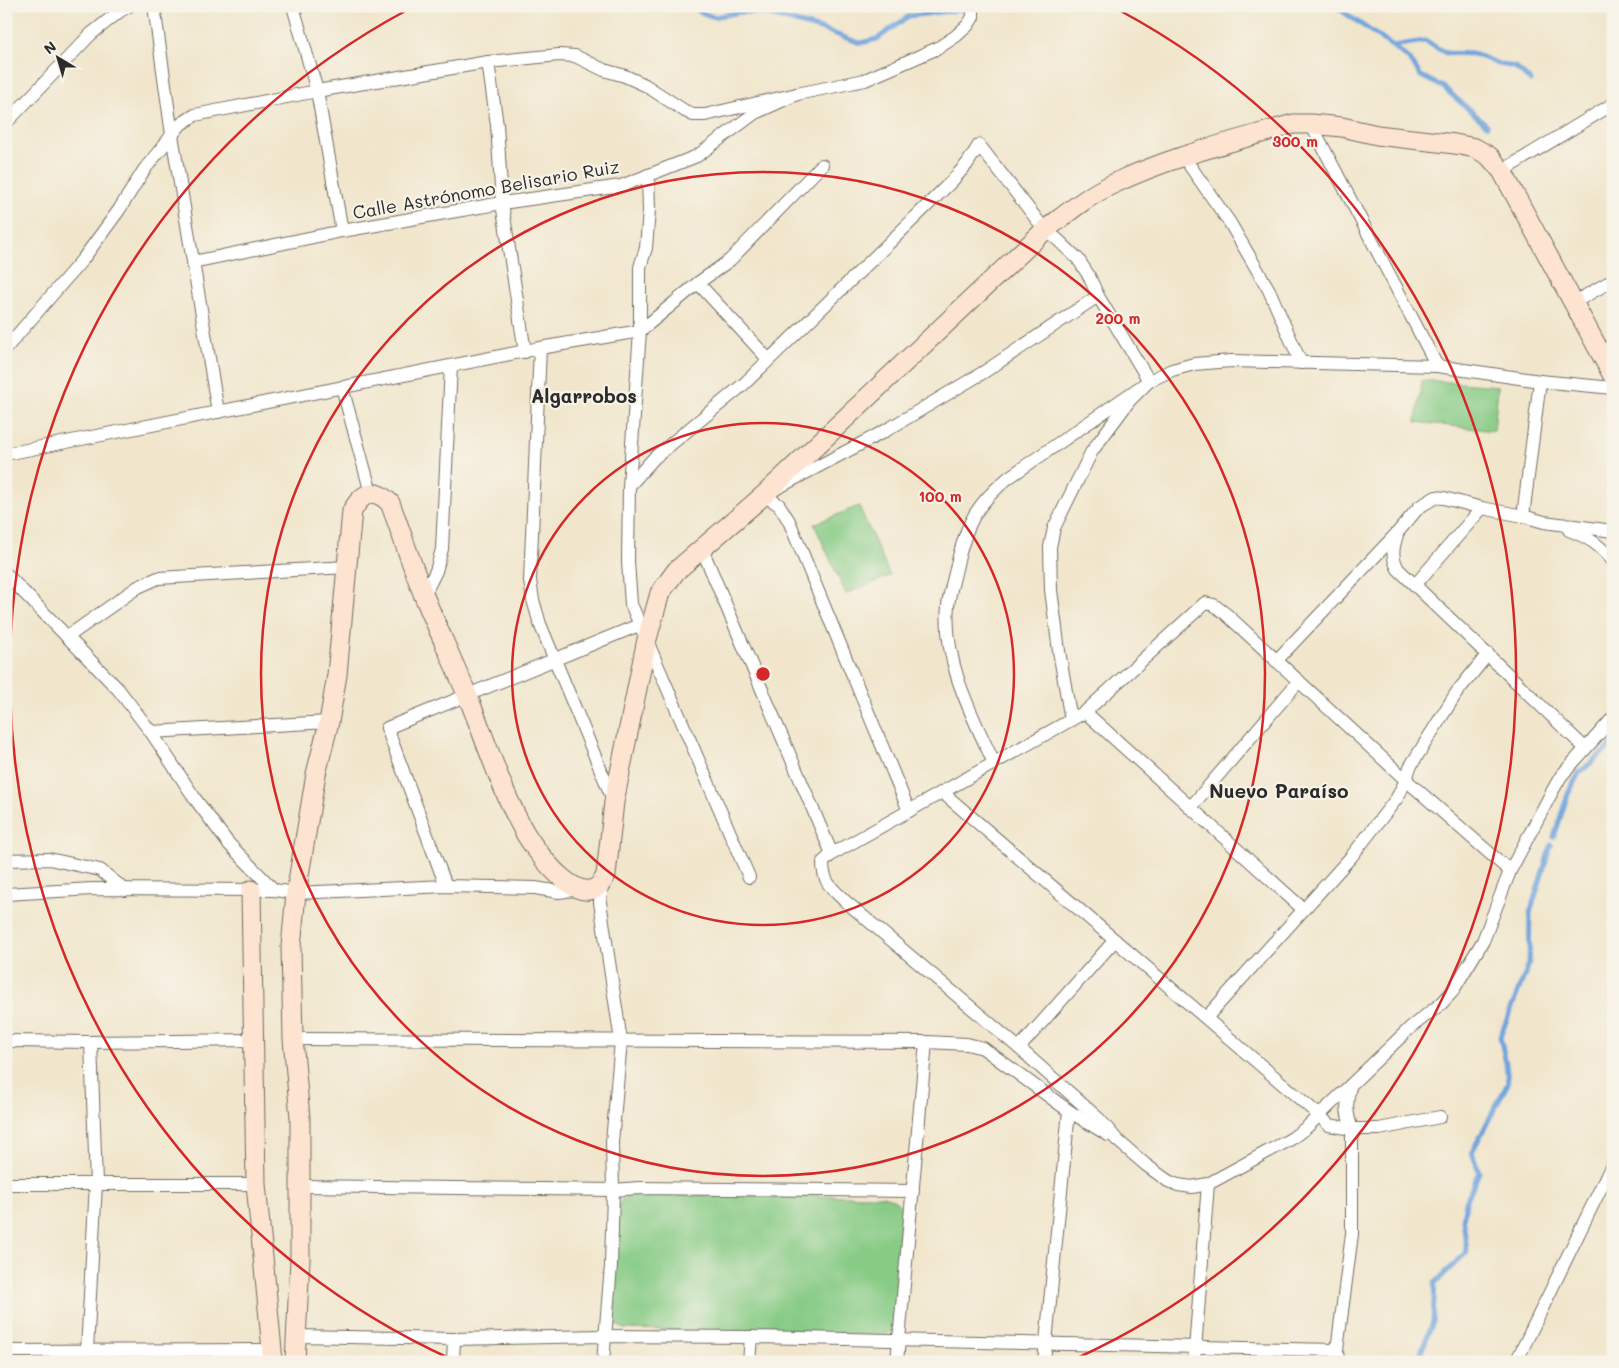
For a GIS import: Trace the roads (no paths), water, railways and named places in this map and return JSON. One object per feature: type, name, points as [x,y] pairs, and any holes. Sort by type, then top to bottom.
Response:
[{"type":"street","points":[[6,123],[91,34],[128,6]]},
{"type":"street","points":[[154,6],[172,134],[218,412]]},
{"type":"street","points":[[293,6],[317,91],[342,231]]},
{"type":"street","name":"Calle Astrónomo Belisario Ruiz","points":[[193,262],[342,231],[502,203],[621,186],[697,156],[756,113],[797,94],[866,80],[938,48],[968,25],[973,17],[973,6]]},
{"type":"street","points":[[6,348],[83,259],[119,210],[144,170],[180,124],[195,115],[317,91],[488,62],[552,56],[575,56],[604,70],[645,84],[693,115],[704,116],[742,105],[797,94]]},
{"type":"street","points":[[488,62],[497,125],[502,203],[525,352]]},
{"type":"street","points":[[1502,171],[1613,104]]},
{"type":"street","points":[[603,1362],[611,1266],[612,1142],[621,1041],[600,902],[602,885],[606,875],[614,802],[643,632],[668,581],[676,571],[764,495],[1045,230],[1083,201],[1110,185],[1183,156],[1293,124],[1342,127],[1377,135],[1455,144],[1475,148],[1489,156],[1502,171],[1613,376]]},
{"type":"street","points":[[1311,124],[1437,366]]},
{"type":"street","points":[[628,486],[654,458],[744,384],[952,181],[967,164],[979,145],[1045,230],[1078,259],[1149,381]]},
{"type":"street","points":[[1183,156],[1230,223],[1269,290],[1301,363]]},
{"type":"street","points":[[144,170],[156,161],[165,161],[173,165],[179,177]]},
{"type":"street","points":[[6,454],[540,348],[640,331],[698,283],[730,260],[822,165]]},
{"type":"street","points":[[648,175],[649,210],[646,248],[640,268],[640,331],[628,486],[628,562],[631,604],[749,877]]},
{"type":"street","points":[[1573,303],[1613,280]]},
{"type":"street","points":[[698,283],[768,359]]},
{"type":"street","points":[[764,495],[885,431],[984,372],[1098,296]]},
{"type":"street","points":[[540,348],[530,581],[533,600],[540,624],[614,802]]},
{"type":"street","points":[[994,763],[960,690],[951,658],[948,604],[963,541],[979,505],[989,494],[1008,478],[1149,381],[1172,370],[1194,364],[1231,360],[1437,366],[1540,381],[1613,388]]},
{"type":"street","points":[[424,595],[436,570],[442,549],[451,366]]},
{"type":"street","points":[[1071,720],[1051,590],[1050,547],[1054,528],[1092,451],[1130,400],[1149,381]]},
{"type":"street","points":[[1523,516],[1540,381]]},
{"type":"street","points":[[342,388],[371,493]]},
{"type":"street","points":[[295,1362],[300,1259],[300,1118],[293,1039],[291,947],[296,893],[316,774],[337,675],[352,510],[359,499],[371,493],[383,496],[390,503],[424,595],[468,696],[516,815],[540,855],[557,875],[568,884],[582,889]]},
{"type":"street","points":[[764,495],[779,505],[789,521],[909,811]]},
{"type":"street","points":[[1276,661],[1398,532],[1419,507],[1436,497],[1523,516],[1580,534],[1593,540],[1613,561]]},
{"type":"street","points":[[1415,585],[1482,508]]},
{"type":"street","points":[[1544,522],[1613,531]]},
{"type":"street","points":[[1398,532],[1392,550],[1393,560],[1398,569],[1585,748]]},
{"type":"street","points":[[702,549],[832,854]]},
{"type":"street","points":[[67,637],[138,587],[158,578],[347,567]]},
{"type":"street","points":[[6,574],[118,689],[228,843],[274,890]]},
{"type":"street","points":[[1510,871],[1406,780],[1226,614],[1214,605],[1205,604],[1085,712],[832,854],[824,862],[823,874],[829,885],[845,901],[1019,1048],[1099,1119],[1117,1140],[1146,1165],[1173,1183],[1192,1187],[1208,1184],[1291,1139],[1320,1116],[1411,1027],[1442,1004],[1452,992],[1483,941],[1510,871],[1561,776],[1613,718]]},
{"type":"street","points":[[446,886],[387,728],[555,659],[643,632]]},
{"type":"street","points":[[1206,1018],[1351,857],[1397,798],[1410,767],[1457,692],[1488,654]]},
{"type":"street","points":[[1190,808],[1299,681]]},
{"type":"street","points":[[1085,712],[1303,909]]},
{"type":"street","points":[[150,732],[328,722]]},
{"type":"street","points":[[942,792],[1329,1125],[1352,1129],[1379,1129],[1440,1117]]},
{"type":"street","points":[[6,860],[49,859],[100,870],[125,890]]},
{"type":"street","points":[[6,894],[92,889],[274,890],[296,893],[446,886],[535,888],[559,892],[582,889],[594,890],[602,885]]},
{"type":"street","points":[[6,1351],[272,1356],[256,1184],[251,890]]},
{"type":"street","points":[[1019,1048],[1115,940]]},
{"type":"street","points":[[293,1039],[926,1042],[967,1044],[983,1048],[1069,1111],[1117,1140]]},
{"type":"street","points":[[6,1041],[255,1040]]},
{"type":"street","points":[[87,1352],[96,1183],[91,1042]]},
{"type":"street","points":[[897,1362],[926,1042]]},
{"type":"street","points":[[296,1336],[454,1339],[604,1336],[751,1337],[1196,1346],[1338,1356],[1352,1234],[1352,1129],[1347,1115],[1346,1100],[1351,1084]]},
{"type":"street","points":[[1044,1362],[1069,1111]]},
{"type":"street","points":[[1516,1362],[1613,1163]]},
{"type":"street","points":[[6,1184],[256,1184]]},
{"type":"street","points":[[1194,1362],[1208,1184]]},
{"type":"street","points":[[300,1186],[912,1191]]},
{"type":"street","points":[[749,1362],[751,1337]]},
{"type":"street","points":[[453,1362],[454,1339]]},
{"type":"waterway","points":[[692,6],[700,12],[714,17],[741,12],[763,13],[824,30],[860,43],[877,39],[909,16],[993,6]]},
{"type":"waterway","points":[[1335,6],[1392,46],[1425,41],[1446,53],[1474,54],[1499,64],[1515,67],[1531,81]]},
{"type":"waterway","points":[[1392,46],[1409,59],[1421,76],[1443,87],[1487,125]]},
{"type":"waterway","points":[[1554,837],[1568,794],[1579,773],[1613,744]]},
{"type":"waterway","points":[[1417,1362],[1433,1322],[1435,1283],[1467,1252],[1463,1220],[1466,1202],[1479,1172],[1472,1152],[1508,1083],[1500,1037],[1529,964],[1530,913],[1551,845]]},
{"type":"district","name":"Algarrobos","points":[[584,395]]},
{"type":"district","name":"Nuevo Paraíso","points":[[1279,790]]}]
